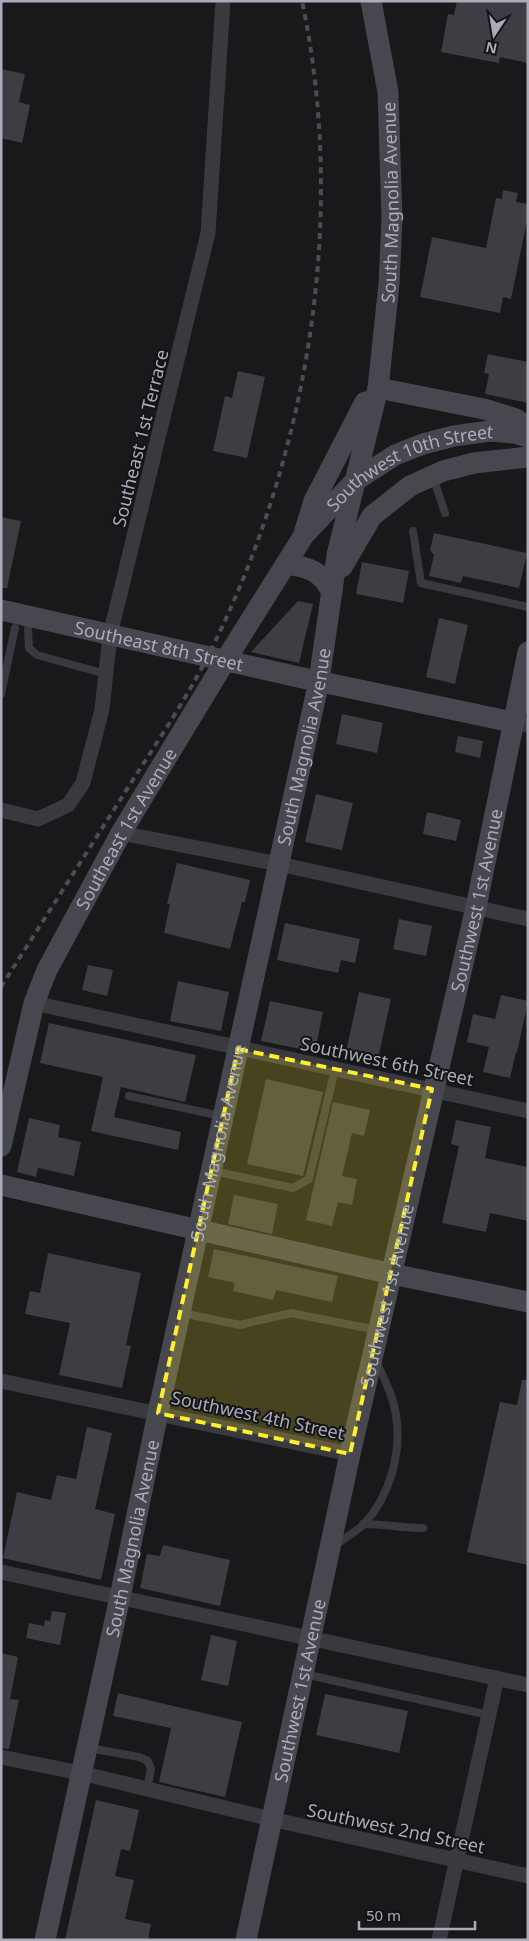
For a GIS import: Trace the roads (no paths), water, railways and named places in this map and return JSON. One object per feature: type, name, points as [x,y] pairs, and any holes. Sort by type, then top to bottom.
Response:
[{"type":"main road","name":"South Magnolia Avenue","points":[[45,1940],[158,1413],[319,680],[337,555],[378,388],[389,284],[392,219],[388,92],[371,1]]},
{"type":"main road","name":"South Magnolia Avenue","points":[[304,535],[314,501],[364,403],[382,344]]},
{"type":"main road","points":[[378,388],[484,409],[516,419],[528,428]]},
{"type":"main road","name":"Southwest 10th Street","points":[[304,535],[355,481],[396,455],[454,436],[490,431],[514,433],[528,437]]},
{"type":"main road","name":"Southwest 10th Street","points":[[333,587],[356,540],[372,516],[410,486],[432,476],[474,463],[528,457]]},
{"type":"main road","name":"Southeast 1st Avenue","points":[[1,1146],[34,1004],[47,970],[121,833],[225,660],[304,535]]},
{"type":"main road","points":[[286,564],[300,566],[317,572],[333,587]]},
{"type":"main road","name":"Southeast 8th Street","points":[[1,610],[23,622],[110,635],[520,723]]},
{"type":"main road","name":"Southwest 1st Avenue","points":[[246,1940],[329,1549],[432,1089],[520,723],[528,652]]},
{"type":"main road","points":[[1,1185],[392,1274],[528,1302]]},
{"type":"street","name":"Southeast 1st Terrace","points":[[1,810],[38,819],[68,805],[83,783],[102,709],[110,635],[208,233],[222,1]]},
{"type":"street","points":[[121,833],[279,864],[528,920]]},
{"type":"street","name":"Southwest 6th Street","points":[[34,1004],[528,1111]]},
{"type":"street","name":"Southwest 4th Street","points":[[1,1381],[350,1454]]},
{"type":"street","points":[[1,1572],[528,1685]]},
{"type":"street","points":[[438,1940],[497,1678]]},
{"type":"street","name":"Southwest 2nd Street","points":[[1,1757],[81,1773],[272,1820],[528,1876]]},
{"type":"lane","points":[[432,476],[445,513]]},
{"type":"lane","points":[[414,531],[421,583],[528,607]]},
{"type":"lane","points":[[23,622],[28,630],[29,648],[37,655],[106,674]]},
{"type":"lane","points":[[1,694],[23,622]]},
{"type":"lane","points":[[211,1171],[293,1188],[309,1178],[335,1069]]},
{"type":"lane","points":[[129,1096],[223,1117]]},
{"type":"lane","points":[[180,1313],[240,1325],[291,1313],[378,1330]]},
{"type":"lane","points":[[329,1549],[363,1524],[385,1494],[394,1465],[398,1437],[396,1414],[385,1380],[373,1355]]},
{"type":"lane","points":[[363,1524],[389,1524],[409,1528],[423,1528]]},
{"type":"lane","points":[[302,1674],[489,1715]]},
{"type":"lane","points":[[87,1747],[139,1757],[148,1761],[151,1769],[147,1789]]},
{"type":"railway","points":[[1,987],[167,728],[188,692],[208,656],[243,580],[271,501],[294,419],[310,336],[319,252],[321,167],[315,84],[302,1]]}]
